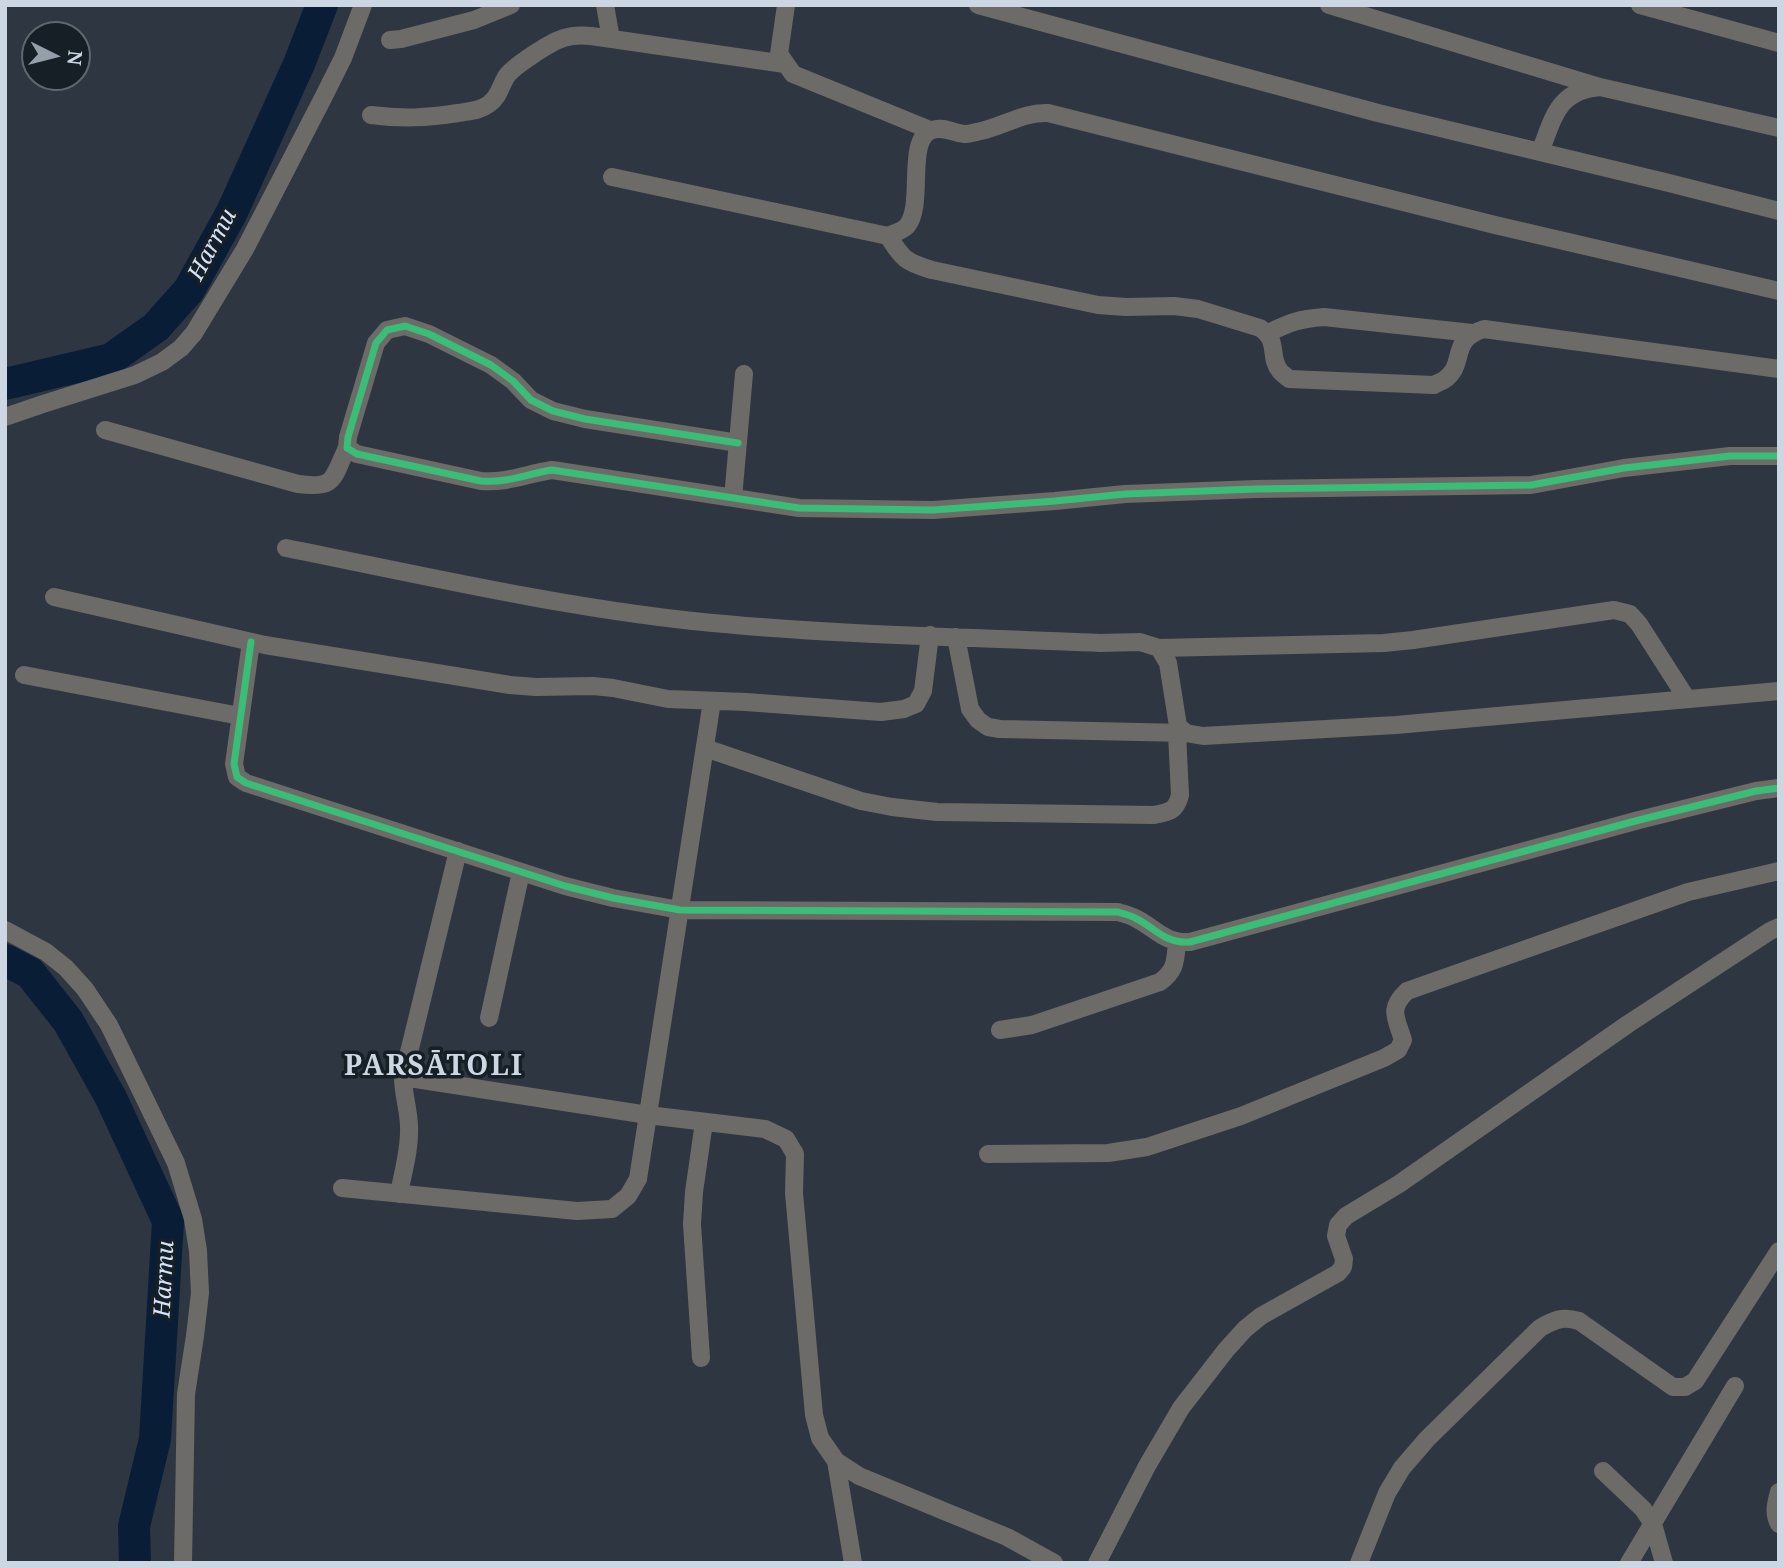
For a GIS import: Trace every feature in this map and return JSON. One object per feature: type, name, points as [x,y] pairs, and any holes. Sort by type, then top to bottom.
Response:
[{"type":"street","points":[[5,417],[135,375],[162,362],[181,348],[194,333],[245,249],[343,58],[363,5]]},
{"type":"street","points":[[390,40],[474,20],[510,5]]},
{"type":"street","points":[[605,5],[611,39]]},
{"type":"street","points":[[786,5],[779,54],[793,74],[930,130]]},
{"type":"street","points":[[978,5],[1378,113],[1779,211]]},
{"type":"street","points":[[1329,5],[1600,87],[1779,128]]},
{"type":"street","points":[[1640,5],[1779,43]]},
{"type":"street","points":[[371,115],[406,119],[478,110],[496,99],[506,76],[517,65],[560,38],[575,35],[785,65]]},
{"type":"street","points":[[1539,152],[1557,110],[1566,98],[1584,88],[1600,87]]},
{"type":"street","points":[[612,177],[888,236],[908,225],[915,209],[916,165],[921,138],[930,130],[941,128],[965,134],[1000,126],[1034,112],[1048,113],[1482,221],[1779,291]]},
{"type":"street","points":[[888,236],[901,256],[911,263],[932,270],[1098,305],[1198,309],[1260,328],[1268,333],[1273,343],[1275,363],[1280,372],[1289,379],[1434,385],[1446,380],[1455,367],[1462,343],[1472,333]]},
{"type":"street","points":[[1268,333],[1289,322],[1324,317],[1472,333],[1484,329],[1779,369]]},
{"type":"street","points":[[106,430],[299,484],[327,485],[347,448],[376,344],[387,330],[405,326],[429,334],[492,365],[513,381],[531,400],[554,411],[585,419],[738,443]]},
{"type":"street","points":[[733,498],[744,373]]},
{"type":"street","points":[[347,448],[357,454],[481,481],[513,480],[552,470],[799,508],[933,510],[1055,502],[1125,494],[1531,485],[1624,468],[1730,456],[1779,456]]},
{"type":"street","points":[[286,548],[541,600],[690,621],[956,637],[1140,642],[1159,648],[1384,643],[1614,610],[1630,614],[1639,624],[1686,699]]},
{"type":"street","points":[[54,597],[251,642],[510,685],[593,686],[668,699],[881,712],[905,709],[916,704],[923,691],[930,635]]},
{"type":"street","points":[[956,637],[970,709],[978,720],[988,727],[1000,729],[1181,733],[1203,736],[1396,725],[1779,691]]},
{"type":"street","points":[[251,642],[234,764],[237,777],[246,783],[590,893],[680,909],[1118,912],[1134,917],[1163,937],[1177,943],[1190,942],[1639,820],[1756,791],[1779,788]]},
{"type":"street","points":[[705,748],[861,801],[892,807],[937,811],[1154,815],[1170,812],[1178,804],[1180,795],[1181,733],[1168,663],[1159,648]]},
{"type":"street","points":[[24,675],[240,716]]},
{"type":"street","points":[[342,1188],[577,1212],[612,1209],[628,1196],[638,1179],[712,701]]},
{"type":"street","points":[[399,1194],[410,1125],[403,1077],[458,850]]},
{"type":"street","points":[[988,1154],[1108,1153],[1147,1147],[1241,1116],[1398,1050],[1403,1040],[1394,1010],[1397,1000],[1407,991],[1689,892],[1779,871]]},
{"type":"street","points":[[489,1017],[521,872]]},
{"type":"street","points":[[1097,1563],[1147,1466],[1181,1408],[1226,1350],[1261,1316],[1338,1273],[1343,1267],[1344,1259],[1336,1236],[1338,1225],[1346,1216],[1399,1184],[1628,1024],[1779,927]]},
{"type":"street","points":[[5,930],[46,953],[66,968],[85,989],[103,1016],[176,1163],[193,1219],[200,1293],[186,1394],[183,1563]]},
{"type":"street","points":[[1000,1030],[1032,1025],[1160,982],[1170,975],[1175,965],[1177,943]]},
{"type":"street","points":[[403,1077],[648,1115],[765,1129],[786,1139],[795,1154],[794,1193],[814,1415],[820,1438],[835,1461],[853,1563]]},
{"type":"street","points":[[701,1358],[692,1224],[704,1122]]},
{"type":"street","points":[[1359,1563],[1387,1493],[1402,1468],[1427,1439],[1540,1328],[1553,1320],[1568,1318],[1579,1321],[1673,1387],[1685,1387],[1695,1381],[1779,1251]]},
{"type":"street","points":[[1629,1563],[1735,1386]]},
{"type":"street","points":[[835,1461],[859,1476],[1007,1537],[1054,1563]]},
{"type":"street","points":[[1603,1471],[1643,1509],[1653,1524],[1664,1563]]},
{"type":"street","points":[[1779,1493],[1776,1506],[1779,1524]]},
{"type":"waterway","name":"Harmu","points":[[5,384],[111,359],[156,327],[189,290],[232,212],[299,64],[322,5]]},
{"type":"waterway","name":"Harmu","points":[[5,960],[30,973],[68,1021],[111,1098],[168,1221],[155,1439],[134,1526],[135,1563]]},
{"type":"cycle path","points":[[738,443],[585,419],[553,411],[531,400],[513,381],[491,365],[429,334],[405,326],[387,330],[376,343],[347,448],[357,454],[481,481],[508,479],[552,470],[799,508],[933,510],[1125,494],[1531,485],[1624,468],[1730,456],[1779,456]]},
{"type":"cycle path","points":[[251,642],[234,764],[237,777],[246,783],[565,886],[680,910],[1118,912],[1133,917],[1173,940],[1190,942],[1639,820],[1756,791],[1779,788]]},
{"type":"district","name":"PARSĀTOLI","points":[[434,1067]]}]
